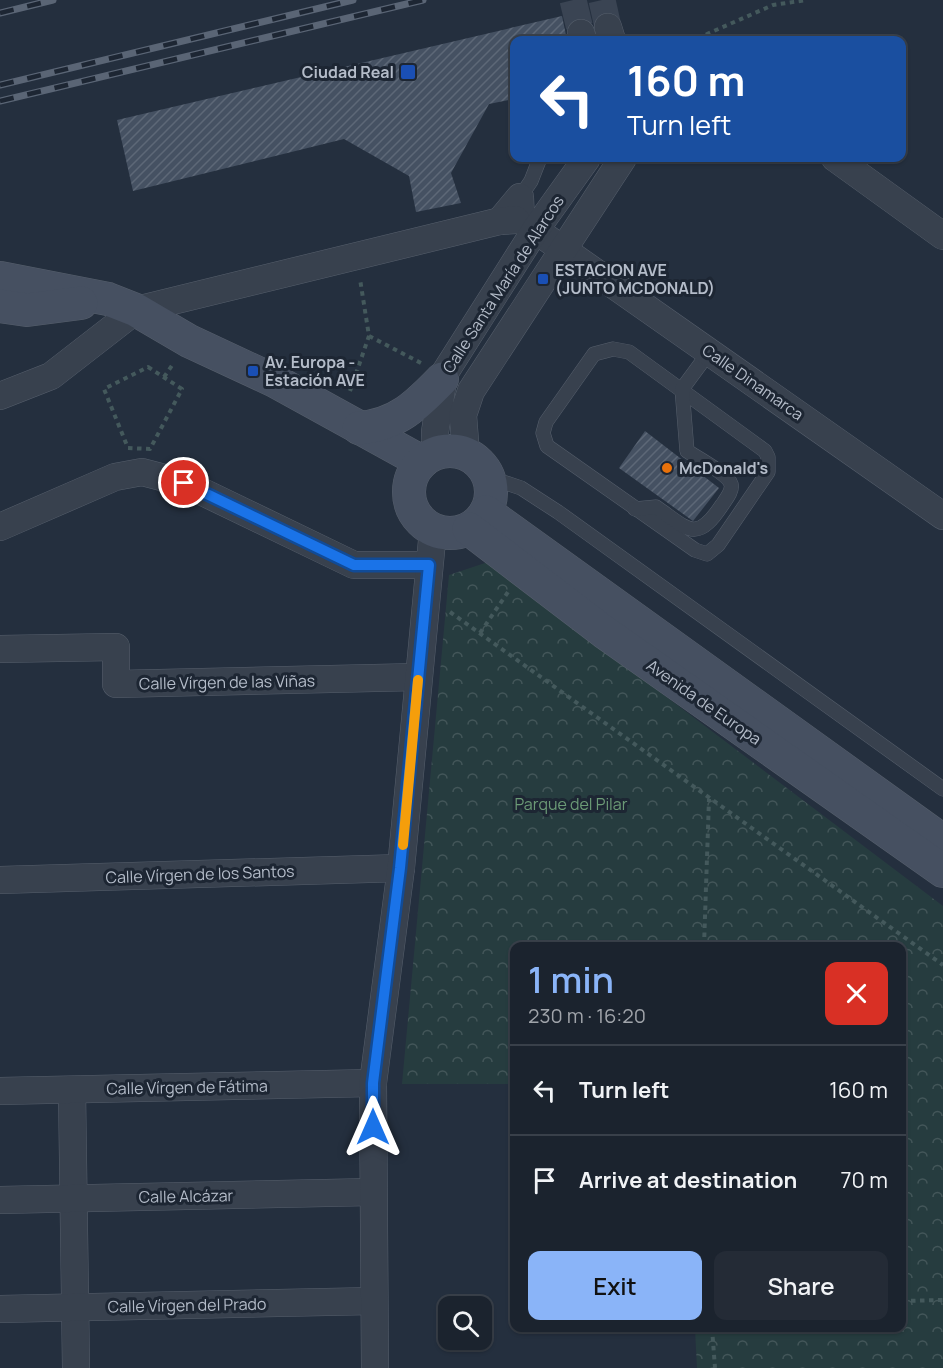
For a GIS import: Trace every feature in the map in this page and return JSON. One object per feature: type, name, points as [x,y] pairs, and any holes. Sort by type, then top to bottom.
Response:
[{"type":"main road","points":[[0,278],[122,304],[189,341],[275,381],[350,423],[453,462],[491,495],[477,521],[451,534],[433,530],[417,518],[409,499],[411,478],[453,462]]},
{"type":"main road","points":[[0,306],[27,310],[122,304]]},
{"type":"main road","points":[[350,423],[377,426],[392,421],[414,409],[443,377]]},
{"type":"main road","name":"Avenida de Europa","points":[[477,521],[522,572],[943,871]]},
{"type":"main road","name":"Avenida de Europa","points":[[477,521],[943,841]]},
{"type":"street","name":"Calle Santa María de Alarcos","points":[[453,462],[435,432],[443,377],[519,217],[582,162]]},
{"type":"street","name":"Calle Santa María de Alarcos","points":[[453,462],[463,415],[471,391],[619,162]]},
{"type":"street","points":[[841,162],[943,236]]},
{"type":"street","name":"Calle Dinamarca","points":[[519,217],[943,516]]},
{"type":"street","points":[[0,396],[51,376],[122,304],[357,256],[519,217]]},
{"type":"street","points":[[0,527],[115,477],[142,472],[184,483],[354,565],[429,565]]},
{"type":"street","points":[[375,1368],[373,1083],[400,868],[433,530]]},
{"type":"street","name":"Calle Vírgen de las Viñas","points":[[0,649],[116,646],[116,684],[418,677]]},
{"type":"street","name":"Calle Vírgen de los Santos","points":[[0,880],[400,868]]},
{"type":"street","name":"Calle Vírgen de Fátima","points":[[0,1091],[373,1083]]},
{"type":"street","points":[[72,1090],[76,1368]]},
{"type":"street","name":"Calle Alcázar","points":[[0,1200],[373,1192]]},
{"type":"street","name":"Calle Vírgen del Prado","points":[[0,1309],[374,1301]]},
{"type":"lane","points":[[519,217],[538,162]]},
{"type":"lane","points":[[613,350],[629,352],[682,390],[765,451],[768,457],[768,472],[718,544],[707,554],[695,550],[547,446],[543,433],[546,422],[594,354],[613,350]]},
{"type":"lane","points":[[635,509],[656,507],[687,528],[696,530],[705,527],[731,490],[731,482],[687,451],[682,390],[710,351]]},
{"type":"lane","points":[[453,462],[521,488],[558,512],[943,789]]},
{"type":"path","points":[[704,36],[773,5],[807,0]]},
{"type":"path","points":[[350,423],[369,336],[357,256]]},
{"type":"path","points":[[369,336],[443,377]]},
{"type":"path","points":[[148,367],[182,389],[150,449],[129,448],[104,389],[148,367]]},
{"type":"path","points":[[480,633],[522,572]]},
{"type":"path","points":[[442,606],[943,965]]},
{"type":"path","points":[[704,942],[709,798]]},
{"type":"path","points":[[906,1301],[943,1300]]},
{"type":"path","points":[[712,1332],[715,1368]]},
{"type":"green space","name":"Parque del Pilar","points":[[488,562],[943,906],[943,1368],[697,1368],[695,1332],[906,1332],[906,942],[510,942],[510,1084],[402,1084],[449,575]]},
{"type":"building","name":"Ciudad Real","points":[[562,16],[566,36],[510,36],[510,100],[489,104],[451,173],[461,203],[416,212],[409,176],[344,139],[133,191],[117,120]]},
{"type":"building","points":[[645,431],[719,488],[693,521],[619,468]]},
{"type":"tunnel","points":[[573,0],[581,33]]},
{"type":"tunnel","points":[[602,0],[608,27]]},
{"type":"railway","points":[[0,13],[53,0]]},
{"type":"railway","points":[[0,85],[353,0]]},
{"type":"railway","points":[[0,101],[423,0]]},
{"type":"slow traffic","points":[[403,845],[418,680]]},
{"type":"place","name":"Ciudad Real","points":[[408,72]]},
{"type":"place","name":"ESTACION AVE (JUNTO MCDONALD)","points":[[543,279]]},
{"type":"place","name":"Av. Europa - Estación AVE","points":[[253,371]]},
{"type":"place","name":"McDonald's","points":[[667,468]]},
{"type":"route","points":[[184,483],[354,565],[429,565],[400,868],[373,1083],[373,1127]]}]
